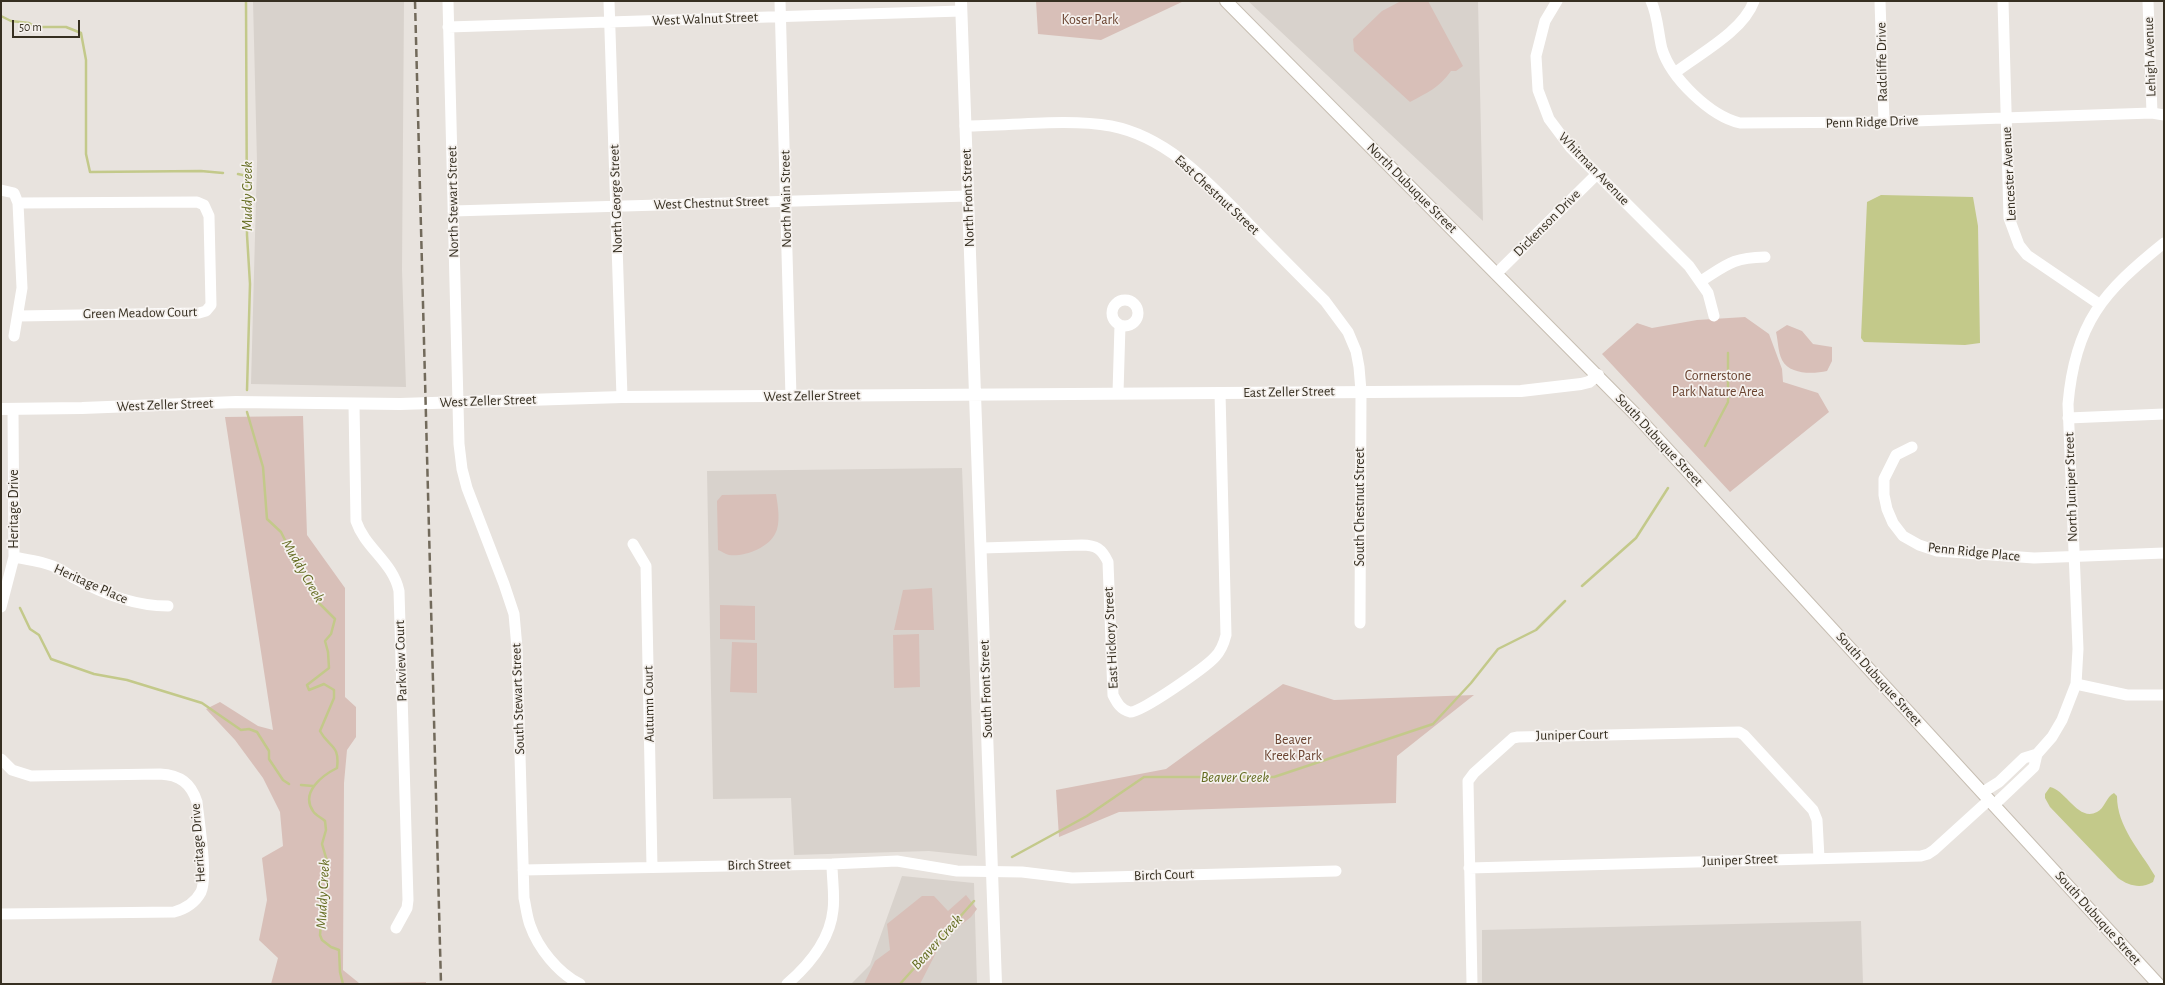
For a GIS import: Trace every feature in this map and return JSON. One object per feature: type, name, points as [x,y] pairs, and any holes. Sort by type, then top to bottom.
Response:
[{"type":"street","name":"North Stewart Street","points":[[448,1],[458,402]]},
{"type":"street","name":"North George Street","points":[[609,1],[622,397]]},
{"type":"street","name":"North Main Street","points":[[780,1],[791,397]]},
{"type":"street","name":"North Dubuque Street","points":[[1226,1],[1598,375]]},
{"type":"street","name":"Whitman Avenue","points":[[1557,1],[1545,21],[1539,40],[1536,62],[1538,90],[1548,119],[1558,133],[1597,174],[1689,266],[1708,293],[1714,316]]},
{"type":"street","name":"Penn Ridge Drive","points":[[1651,1],[1657,19],[1663,50],[1676,72],[1689,89],[1706,106],[1724,118],[1740,124],[1884,122],[2152,113],[2164,115]]},
{"type":"street","points":[[1676,72],[1734,29],[1743,20],[1754,1]]},
{"type":"street","name":"Radcliffe Drive","points":[[1880,1],[1884,122]]},
{"type":"street","name":"Lencester Avenue","points":[[2003,1],[2008,218],[2013,233],[2027,255],[2099,304]]},
{"type":"street","name":"Lehigh Avenue","points":[[2148,1],[2152,113]]},
{"type":"street","name":"West Walnut Street","points":[[448,26],[781,17],[961,6]]},
{"type":"street","name":"North Front Street","points":[[961,6],[976,394]]},
{"type":"street","name":"East Chestnut Street","points":[[965,126],[1066,124],[1111,126],[1134,133],[1176,155],[1230,204],[1325,301],[1341,320],[1356,351],[1361,392]]},
{"type":"street","name":"Dickenson Drive","points":[[1498,273],[1597,174]]},
{"type":"street","points":[[1,190],[14,193],[18,203],[22,288],[19,316],[14,336]]},
{"type":"street","name":"West Chestnut Street","points":[[453,211],[968,196]]},
{"type":"street","name":"Green Meadow Court","points":[[18,203],[197,202],[204,205],[209,216],[211,305],[206,311],[199,313],[19,316]]},
{"type":"street","name":"North Juniper Street","points":[[1989,799],[2034,767],[2037,754],[2052,737],[2062,720],[2076,684],[2078,648],[2068,418],[2070,385],[2073,367],[2085,331],[2099,304],[2128,272],[2164,242]]},
{"type":"street","points":[[1701,281],[1732,261],[1741,258],[1765,257]]},
{"type":"street","points":[[1118,393],[1120,326]]},
{"type":"street","name":"East Zeller Street","points":[[976,394],[1521,391],[1581,384],[1590,382],[1598,375]]},
{"type":"street","name":"South Dubuque Street","points":[[1598,375],[2158,984]]},
{"type":"street","name":"South Chestnut Street","points":[[1360,623],[1361,392]]},
{"type":"street","name":"East Hickory Street","points":[[982,548],[1082,545],[1093,545],[1099,548],[1104,553],[1108,562],[1113,696],[1123,709],[1130,712],[1144,708],[1210,662],[1221,648],[1226,635],[1220,393]]},
{"type":"street","name":"West Zeller Street","points":[[7,409],[236,402],[354,405],[622,397],[791,397],[976,394]]},
{"type":"street","name":"South Front Street","points":[[976,394],[996,984]]},
{"type":"street","name":"South Stewart Street","points":[[458,402],[459,444],[463,475],[514,614],[517,648],[524,898],[530,925],[541,946],[555,965],[580,984]]},
{"type":"street","name":"Parkview Court","points":[[354,405],[356,521],[361,533],[396,576],[400,590],[408,900],[407,908],[396,928]]},
{"type":"street","name":"Heritage Drive","points":[[1,607],[14,557],[7,409]]},
{"type":"street","points":[[2068,418],[2164,414]]},
{"type":"street","name":"Penn Ridge Place","points":[[1912,447],[1896,455],[1884,480],[1884,495],[1887,509],[1893,523],[1904,536],[1919,545],[1937,551],[2034,558],[2073,558],[2164,553]]},
{"type":"street","name":"Autumn Court","points":[[634,544],[646,566],[652,867]]},
{"type":"street","name":"Heritage Place","points":[[14,557],[39,562],[61,570],[88,585],[124,600],[147,606],[168,606]]},
{"type":"street","points":[[2076,684],[2127,695],[2164,695]]},
{"type":"street","name":"Juniper Court","points":[[1472,984],[1468,781],[1474,773],[1513,738],[1739,732],[1744,735],[1813,810],[1817,820],[1819,858]]},
{"type":"street","name":"North Juniper Street","points":[[1989,799],[1999,782],[2024,758],[2037,754]]},
{"type":"street","name":"Heritage Drive","points":[[1,759],[12,770],[31,776],[164,774],[184,780],[193,791],[197,802],[204,877],[201,892],[196,899],[185,909],[174,912],[1,914]]},
{"type":"street","name":"Juniper Street","points":[[1469,868],[1928,854],[1989,799]]},
{"type":"street","name":"Birch Street","points":[[523,870],[832,864],[897,861],[957,871],[993,871]]},
{"type":"street","points":[[787,984],[821,947],[829,928],[833,910],[832,864]]},
{"type":"street","name":"Birch Court","points":[[993,871],[1072,878],[1336,871]]},
{"type":"shaded area","points":[[253,1],[404,1],[402,270],[406,387],[251,384],[257,162]]},
{"type":"shaded area","points":[[1248,1],[1478,1],[1483,221]]},
{"type":"shaded area","points":[[1881,195],[1973,197],[1978,226],[1980,343],[1965,345],[1864,342],[1861,338],[1867,202]]},
{"type":"shaded area","points":[[962,468],[977,856],[929,851],[794,855],[791,798],[713,799],[707,471]]},
{"type":"shaded area","points":[[2050,787],[2056,789],[2078,809],[2084,813],[2090,814],[2100,810],[2109,797],[2114,793],[2117,796],[2118,807],[2125,828],[2155,876],[2153,882],[2135,886],[2118,878],[2050,807],[2045,798],[2045,794]]},
{"type":"shaded area","points":[[902,876],[974,883],[977,984],[851,984],[870,965]]},
{"type":"shaded area","points":[[1861,921],[1863,984],[1482,984],[1482,930]]},
{"type":"green space","name":"Koser Park","points":[[1036,1],[1184,1],[1101,40],[1038,34]]},
{"type":"green space","points":[[1401,1],[1428,1],[1463,66],[1456,71],[1451,71],[1438,85],[1410,102],[1354,51],[1353,39],[1382,11]]},
{"type":"green space","name":"Cornerstone Park Nature Area","points":[[1745,317],[1769,334],[1782,369],[1783,382],[1818,393],[1829,412],[1730,492],[1602,354],[1637,323],[1652,328],[1697,320]]},
{"type":"green space","points":[[1787,325],[1802,331],[1813,344],[1832,347],[1832,361],[1827,371],[1815,373],[1802,372],[1796,371],[1786,365],[1782,360],[1776,332]]},
{"type":"green space","points":[[303,416],[307,535],[345,588],[345,697],[356,707],[356,737],[347,750],[344,783],[343,970],[359,983],[426,982],[426,984],[271,984],[278,958],[259,940],[267,900],[262,858],[283,846],[280,812],[263,778],[235,740],[206,709],[220,702],[258,726],[273,730],[225,417]]},
{"type":"green space","points":[[776,494],[778,525],[772,539],[761,547],[742,555],[729,555],[718,550],[717,501],[722,495]]},
{"type":"green space","points":[[932,588],[934,630],[894,630],[903,590]]},
{"type":"green space","points":[[720,605],[755,606],[755,640],[720,639]]},
{"type":"green space","points":[[919,634],[920,687],[894,688],[893,635]]},
{"type":"green space","points":[[732,642],[757,643],[757,693],[730,692]]},
{"type":"green space","name":"Beaver Kreek Park","points":[[1283,684],[1334,700],[1474,695],[1397,756],[1396,803],[1119,812],[1059,837],[1056,790],[1166,769]]},
{"type":"green space","points":[[966,895],[977,909],[971,917],[943,939],[920,984],[864,984],[875,961],[890,950],[887,924],[922,896],[934,896],[948,911]]},
{"type":"waterway","name":"Muddy Creek","points":[[246,1],[247,235],[250,284],[247,390]]},
{"type":"waterway","points":[[1,16],[11,21],[29,23],[36,27],[66,27],[81,33],[86,60],[86,154],[90,172],[201,171],[223,173]]},
{"type":"waterway","points":[[238,174],[247,176]]},
{"type":"waterway","name":"Beaver Creek","points":[[1705,446],[1728,402],[1728,353]]},
{"type":"waterway","name":"Muddy Creek","points":[[247,412],[263,467],[267,519],[281,532],[288,546],[299,558],[302,572],[314,598],[335,619],[331,634],[325,641],[328,652],[329,668],[307,685],[309,690],[324,684],[334,690],[334,698],[320,731],[337,754],[337,768],[315,785],[309,797],[313,811],[325,821],[326,830],[322,844],[327,861],[320,886],[323,901],[320,935],[322,940],[331,947],[339,950],[340,972],[343,984]]},
{"type":"waterway","name":"Beaver Creek","points":[[1582,586],[1636,538],[1668,488]]},
{"type":"waterway","name":"Beaver Creek","points":[[1012,857],[1087,816],[1144,777],[1274,777],[1433,724],[1471,683],[1498,649],[1536,630],[1565,601]]},
{"type":"waterway","points":[[20,608],[30,629],[39,635],[51,659],[94,674],[127,680],[202,703],[241,730],[249,729],[257,732],[269,751],[269,759],[283,780],[289,784]]},
{"type":"waterway","points":[[301,785],[313,786]]},
{"type":"waterway","name":"Beaver Creek","points":[[900,984],[974,901]]},
{"type":"railway","points":[[415,1],[441,984]]}]
